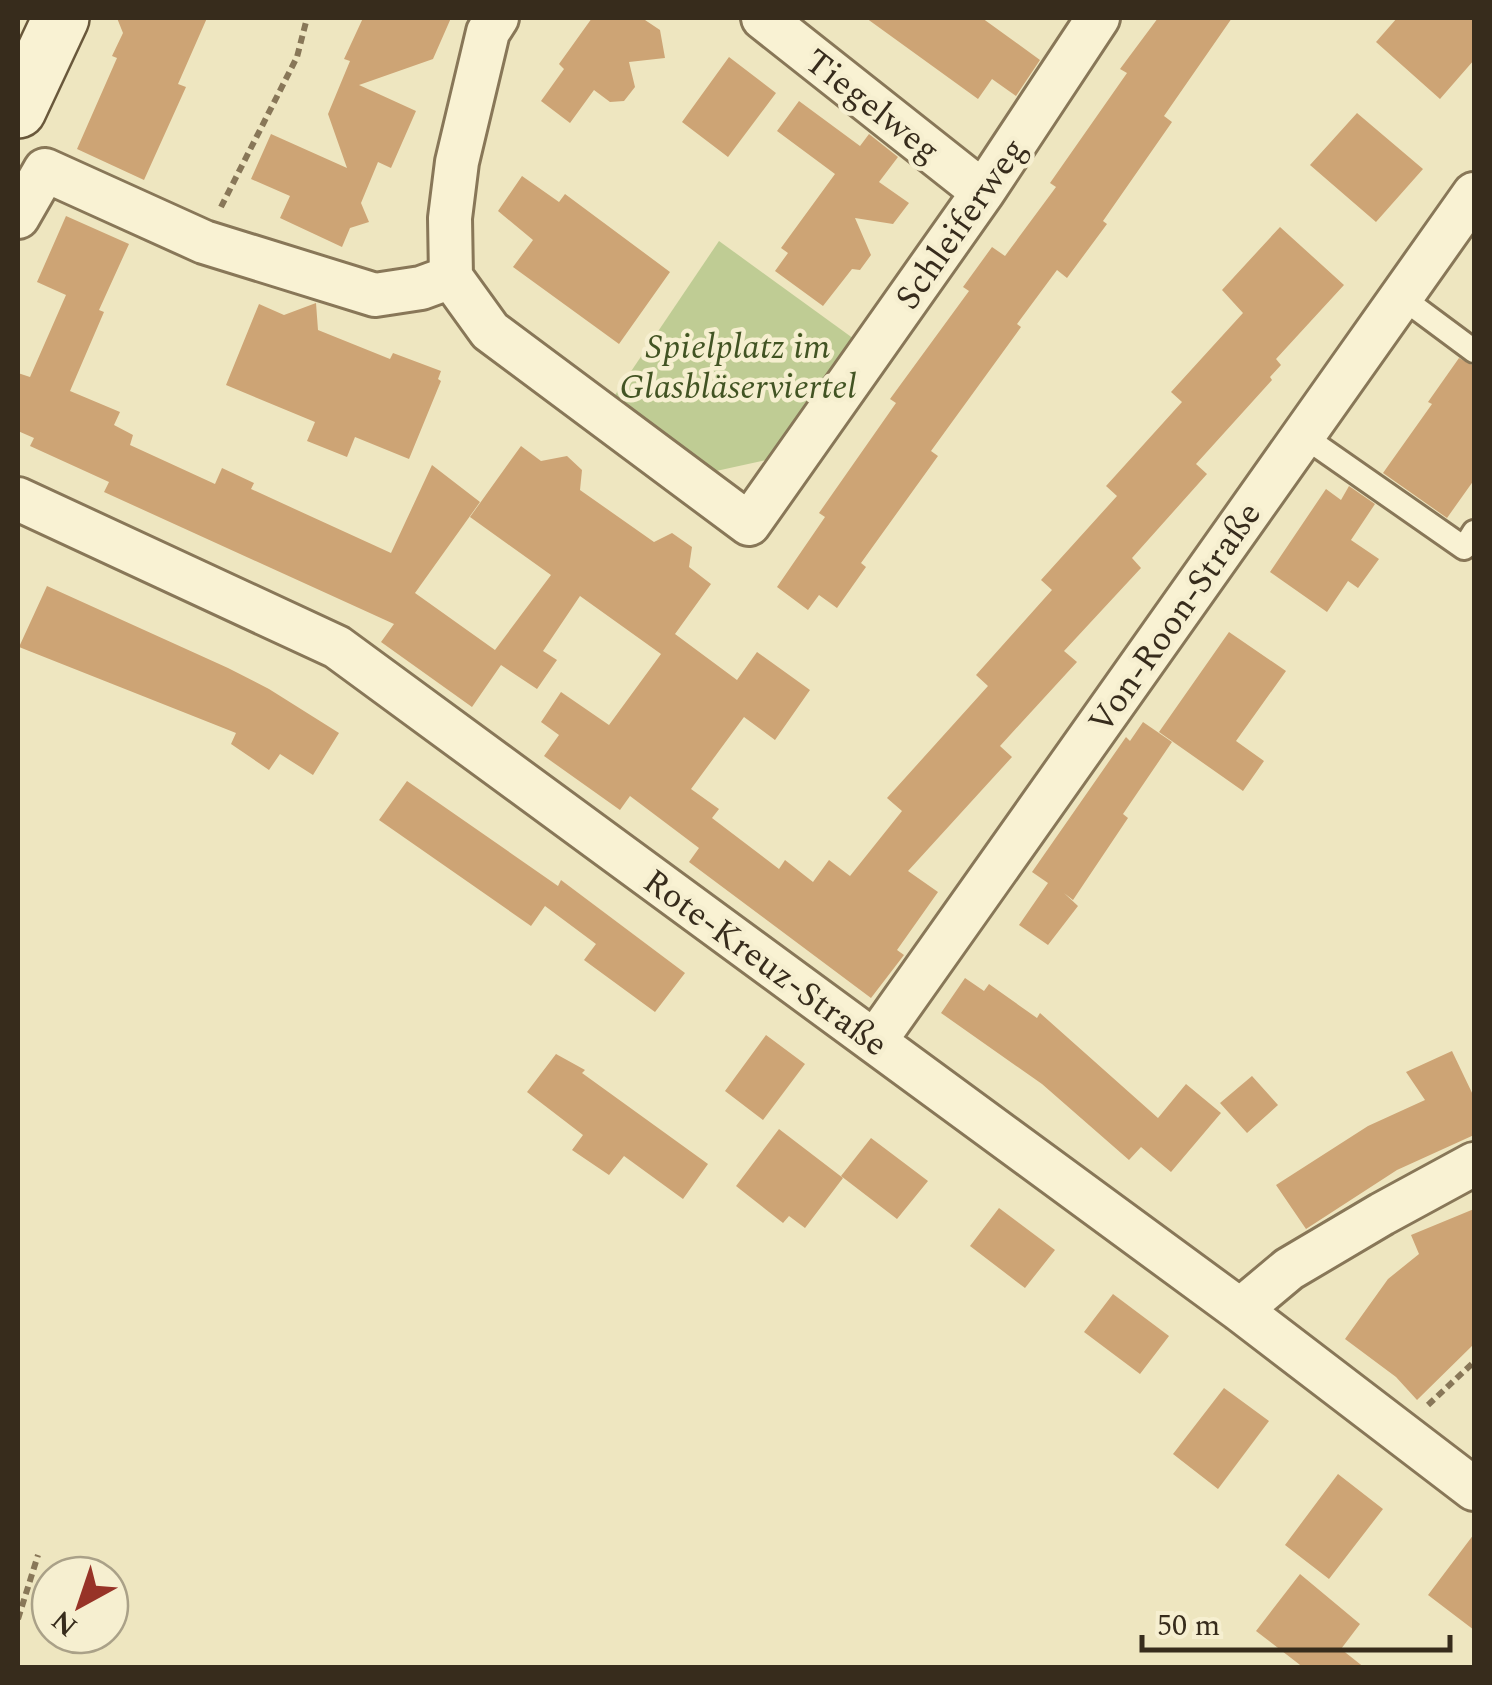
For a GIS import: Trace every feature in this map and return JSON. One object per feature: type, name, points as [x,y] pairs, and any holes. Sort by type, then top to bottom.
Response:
[{"type":"main road","points":[[18,110],[61,18]]},
{"type":"street","points":[[18,217],[45,170],[204,242],[376,295],[421,288],[452,276],[450,218],[458,162],[488,32],[497,18]]},
{"type":"street","name":"Tiegelweg","points":[[763,18],[983,192]]},
{"type":"street","name":"Schleiferweg","points":[[452,276],[490,331],[749,524],[983,192],[1098,18]]},
{"type":"street","name":"Von-Roon-Straße","points":[[875,1041],[1474,194]]},
{"type":"street","name":"Rote-Kreuz-Straße","points":[[18,499],[337,647],[1240,1310],[1474,1490]]},
{"type":"street","points":[[1240,1310],[1290,1270],[1474,1164]]},
{"type":"lane","points":[[1400,296],[1474,351]]},
{"type":"lane","points":[[1302,435],[1464,548],[1474,532]]},
{"type":"path","points":[[204,242],[296,57],[307,18]]},
{"type":"path","points":[[1399,1434],[1474,1362]]},
{"type":"path","points":[[18,1619],[30,1581]]},
{"type":"green space","name":"Spielplatz im Glasbläserviertel","points":[[719,241],[861,344],[776,458],[707,473],[609,404]]},
{"type":"building","points":[[117,18],[207,18],[178,84],[186,87],[144,180],[77,149],[117,58],[112,56],[123,33]]},
{"type":"building","points":[[363,18],[451,18],[433,59],[359,85],[416,111],[391,168],[378,162],[361,203],[369,222],[350,228],[342,247],[280,218],[290,196],[251,179],[271,134],[347,168],[328,114],[350,61],[344,59]]},
{"type":"building","points":[[592,18],[642,18],[660,30],[665,58],[629,62],[635,87],[624,101],[610,102],[594,90],[570,123],[541,101],[564,69],[559,64]]},
{"type":"building","points":[[866,18],[982,18],[1040,60],[1016,96],[992,79],[978,99]]},
{"type":"building","points":[[1158,18],[1232,18],[1164,116],[1172,122],[1103,221],[1107,224],[1067,278],[1057,270],[1017,324],[1021,327],[931,451],[938,456],[861,563],[866,567],[837,608],[819,595],[808,610],[777,587],[825,517],[819,513],[896,403],[890,399],[969,291],[963,287],[992,247],[1005,256],[1056,187],[1050,183],[1127,73],[1120,69]]},
{"type":"building","points":[[1397,18],[1474,18],[1474,60],[1440,99],[1376,42]]},
{"type":"building","points":[[729,57],[776,93],[728,157],[682,122]]},
{"type":"building","points":[[799,101],[860,146],[869,134],[898,157],[879,182],[909,203],[893,224],[855,218],[871,255],[860,270],[852,269],[823,306],[775,271],[788,253],[781,248],[835,174],[777,131]]},
{"type":"building","points":[[1357,113],[1423,169],[1376,222],[1310,165]]},
{"type":"building","points":[[522,176],[559,202],[565,194],[670,272],[619,344],[513,267],[533,240],[498,211]]},
{"type":"building","points":[[66,216],[129,244],[99,310],[104,312],[70,391],[120,412],[114,425],[133,435],[130,445],[215,484],[222,468],[254,483],[251,489],[391,553],[432,465],[480,502],[415,593],[495,650],[551,575],[470,517],[521,446],[541,461],[567,456],[582,470],[580,490],[654,542],[672,533],[692,547],[689,567],[711,584],[675,634],[737,680],[757,652],[810,690],[775,740],[744,717],[691,789],[719,809],[712,818],[779,869],[785,860],[813,882],[829,860],[850,876],[902,811],[887,798],[988,686],[976,675],[1052,590],[1041,580],[1117,496],[1106,486],[1182,402],[1171,392],[1243,313],[1222,290],[1280,227],[1344,285],[1276,359],[1281,365],[1270,377],[1272,380],[1196,464],[1207,474],[1132,558],[1141,568],[1064,651],[1077,662],[1000,746],[1012,757],[908,871],[938,892],[897,950],[904,955],[871,998],[689,862],[699,848],[630,796],[620,810],[544,756],[559,735],[541,722],[561,692],[609,725],[661,654],[580,596],[543,651],[557,660],[537,689],[501,665],[472,707],[381,642],[394,624],[104,492],[109,482],[30,446],[34,438],[18,431],[18,373],[30,377],[66,295],[37,282]]},
{"type":"building","points":[[316,303],[318,330],[390,359],[393,353],[441,371],[441,381],[409,459],[355,437],[347,457],[307,441],[315,422],[226,385],[259,304],[284,315]]},
{"type":"building","points":[[1459,358],[1474,366],[1474,480],[1447,518],[1383,473]]},
{"type":"building","points":[[1349,486],[1375,504],[1351,540],[1379,559],[1358,588],[1348,581],[1327,612],[1270,572],[1326,489],[1341,500]]},
{"type":"building","points":[[47,586],[228,668],[339,733],[313,775],[280,754],[269,770],[231,744],[236,733],[19,647]]},
{"type":"building","points":[[1229,632],[1286,671],[1236,741],[1264,761],[1243,791],[1159,732]]},
{"type":"building","points":[[1143,722],[1172,742],[1123,814],[1128,818],[1073,900],[1064,893],[1078,906],[1048,945],[1019,925],[1048,883],[1032,872],[1126,737],[1130,741]]},
{"type":"building","points":[[407,781],[558,886],[561,880],[685,973],[655,1012],[584,960],[596,944],[545,906],[531,926],[379,820]]},
{"type":"building","points":[[965,978],[984,991],[989,984],[1037,1018],[1040,1013],[1158,1118],[1186,1084],[1221,1113],[1171,1172],[1141,1147],[1129,1160],[1042,1084],[941,1013]]},
{"type":"building","points":[[766,1035],[805,1064],[763,1120],[725,1091]]},
{"type":"building","points":[[1452,1051],[1474,1097],[1474,1135],[1397,1170],[1306,1229],[1276,1185],[1368,1126],[1425,1100],[1406,1072]]},
{"type":"building","points":[[556,1054],[585,1070],[582,1073],[708,1164],[683,1199],[624,1156],[609,1175],[572,1150],[583,1135],[527,1092]]},
{"type":"building","points":[[1252,1076],[1278,1105],[1247,1133],[1220,1103]]},
{"type":"building","points":[[779,1129],[843,1178],[805,1228],[789,1216],[783,1223],[736,1186]]},
{"type":"building","points":[[871,1138],[928,1181],[897,1219],[841,1176]]},
{"type":"building","points":[[999,1208],[1055,1250],[1025,1288],[970,1246]]},
{"type":"building","points":[[1474,1209],[1474,1344],[1417,1400],[1396,1377],[1345,1339],[1388,1279],[1419,1254],[1411,1235]]},
{"type":"building","points":[[1113,1294],[1169,1336],[1140,1374],[1084,1332]]},
{"type":"building","points":[[1224,1388],[1269,1421],[1218,1489],[1173,1454]]},
{"type":"building","points":[[1338,1474],[1383,1509],[1329,1579],[1285,1545]]},
{"type":"building","points":[[1474,1534],[1474,1630],[1428,1595]]},
{"type":"building","points":[[1300,1574],[1360,1624],[1341,1649],[1365,1668],[1304,1668],[1256,1631]]}]
